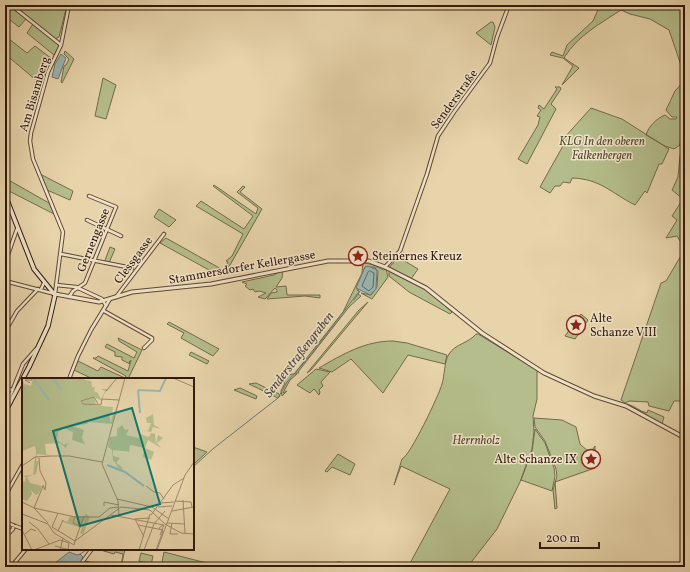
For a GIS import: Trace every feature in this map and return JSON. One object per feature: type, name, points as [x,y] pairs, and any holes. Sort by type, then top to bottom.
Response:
[{"type":"main road","points":[[5,195],[28,258],[44,283],[55,294],[50,320],[24,378]]},
{"type":"main road","points":[[6,411],[21,385]]},
{"type":"street","points":[[11,5],[61,45]]},
{"type":"street","name":"Am Bisamberg","points":[[61,254],[63,232],[38,171],[30,141],[48,72],[61,45],[69,5]]},
{"type":"street","name":"Senderstraße","points":[[386,268],[400,251],[427,174],[438,136],[490,63],[497,37],[509,5]]},
{"type":"street","name":"Gernengasse","points":[[69,297],[85,283],[116,206],[90,196]]},
{"type":"street","points":[[86,220],[121,236]]},
{"type":"street","points":[[5,263],[17,229]]},
{"type":"street","name":"Clessgasse","points":[[115,297],[164,234]]},
{"type":"street","points":[[55,294],[61,254],[132,268]]},
{"type":"street","name":"Stammersdorfer Kellergasse","points":[[103,302],[137,291],[157,291],[211,284],[328,261],[368,261],[386,268],[426,288],[482,333],[544,373],[594,396],[616,402],[632,409],[685,438]]},
{"type":"street","points":[[5,281],[69,297],[103,302]]},
{"type":"street","points":[[9,325],[17,311],[44,283]]},
{"type":"street","points":[[56,285],[78,288],[96,296],[106,306]]},
{"type":"street","name":"Clessgasse","points":[[69,378],[84,343],[110,299]]},
{"type":"street","points":[[104,311],[153,339],[144,348]]},
{"type":"street","points":[[6,411],[12,390],[23,364],[37,348]]},
{"type":"street","points":[[5,388],[12,390]]},
{"type":"street","points":[[5,496],[22,466]]},
{"type":"street","points":[[5,522],[22,529]]},
{"type":"street","points":[[5,537],[13,529],[13,525]]},
{"type":"street","points":[[10,567],[25,550]]},
{"type":"street","points":[[81,567],[83,561],[91,550]]},
{"type":"green space","points":[[5,5],[9,5],[26,19],[19,27],[5,16]]},
{"type":"green space","points":[[12,5],[67,5],[59,37],[55,39]]},
{"type":"green space","points":[[600,5],[685,5],[685,77],[669,30],[650,19],[621,10],[583,36],[570,50],[564,58],[579,68],[562,85],[573,66],[563,58],[550,55],[552,52],[563,56],[567,45],[593,21]]},
{"type":"green space","points":[[493,22],[495,27],[491,45],[476,33]]},
{"type":"green space","points":[[33,24],[60,45],[54,55],[27,33]]},
{"type":"green space","points":[[5,36],[27,53],[35,46],[52,59],[43,86],[5,54]]},
{"type":"green space","points":[[65,51],[74,59],[62,83],[64,66],[69,59],[64,54]]},
{"type":"green space","points":[[103,78],[116,85],[106,119],[95,116]]},
{"type":"green space","points":[[685,80],[685,118],[680,117],[681,120],[683,120],[680,145],[674,149],[665,146],[646,135],[651,126],[662,116],[665,115],[670,119],[676,119],[677,117],[672,117],[666,110],[675,91]]},
{"type":"green space","points":[[555,87],[560,87],[561,89],[551,104],[556,109],[527,164],[518,159],[538,125],[540,117],[537,116],[541,110],[538,108],[539,105],[544,109],[557,89]]},
{"type":"green space","name":"KLG In den oberen Falkenbergen","points":[[591,108],[622,119],[669,149],[662,164],[659,164],[647,193],[645,191],[635,205],[605,187],[582,179],[572,178],[570,183],[563,182],[560,186],[555,186],[550,193],[540,187],[564,144],[564,138]]},
{"type":"green space","points":[[685,118],[685,249],[677,236],[666,238],[677,220],[672,216],[683,199],[672,190],[678,177],[680,156],[683,148]]},
{"type":"green space","points":[[40,174],[73,191],[70,200],[47,190]]},
{"type":"green space","points":[[5,178],[49,203],[54,214],[5,189]]},
{"type":"green space","points":[[214,185],[256,214],[258,208],[237,192],[243,186],[245,187],[240,192],[262,209],[230,265],[220,276],[160,243],[166,238],[223,270],[228,262],[226,261],[232,256],[243,234],[196,206],[201,201],[244,229],[253,216],[213,186]]},
{"type":"green space","points":[[159,209],[176,220],[169,227],[154,217]]},
{"type":"green space","points":[[110,247],[115,249],[109,263],[104,263]]},
{"type":"green space","points":[[685,249],[685,401],[674,401],[669,411],[649,406],[648,402],[629,401],[625,403],[621,400],[661,283],[666,281]]},
{"type":"green space","points":[[398,257],[418,269],[411,279],[389,268]]},
{"type":"green space","points":[[363,262],[386,269],[388,277],[372,299],[361,293],[371,295],[377,287],[378,271],[375,268],[365,267],[357,290],[359,291],[358,294],[361,296],[349,307],[298,372],[299,373],[295,373],[343,312],[362,273]]},
{"type":"green space","points":[[283,270],[282,278],[276,287],[286,286],[287,295],[320,295],[320,298],[305,296],[267,299],[271,293],[277,292],[275,288],[265,299],[258,297],[266,293],[259,291],[255,292],[253,289],[250,290],[245,286],[247,284],[242,282],[274,275]]},
{"type":"green space","points":[[389,271],[427,290],[452,312],[450,314],[409,292],[389,276]]},
{"type":"green space","points":[[368,302],[311,370],[307,373],[359,310]]},
{"type":"green space","points":[[581,314],[588,320],[575,339],[565,336]]},
{"type":"green space","points":[[169,322],[219,349],[213,356],[181,338],[184,333],[167,324]]},
{"type":"green space","name":"Herrnholz","points":[[476,334],[537,370],[537,399],[533,416],[534,432],[532,449],[520,482],[497,529],[467,567],[408,567],[450,489],[401,466],[394,485],[402,459],[411,448],[440,390],[446,361],[449,354],[455,348],[470,340]]},
{"type":"green space","points":[[118,338],[142,350],[128,378],[125,378],[126,376],[93,358],[98,356],[128,371],[130,364],[122,360],[122,357],[115,356],[115,352],[105,347],[107,344],[134,358],[137,352],[119,341]]},
{"type":"green space","points":[[393,341],[407,343],[447,355],[445,364],[408,355],[383,393],[351,359],[332,372],[319,368],[354,349],[373,343]]},
{"type":"green space","points":[[191,352],[209,361],[207,364],[189,355]]},
{"type":"green space","points":[[78,361],[98,371],[101,367],[125,378],[91,378],[74,370]]},
{"type":"green space","points":[[316,369],[330,372],[321,382],[323,386],[319,390],[319,395],[314,389],[310,393],[297,385]]},
{"type":"green space","points":[[292,374],[297,374],[290,380],[283,393],[287,391],[282,396],[281,391],[285,383],[278,379]]},
{"type":"green space","points":[[256,383],[279,394],[280,396],[278,398],[249,384]]},
{"type":"green space","points":[[240,388],[257,396],[256,399],[234,390]]},
{"type":"green space","points":[[627,404],[644,412],[647,413],[648,410],[664,417],[662,424]]},
{"type":"green space","points":[[534,418],[562,420],[576,427],[580,444],[590,453],[595,446],[595,468],[555,482],[557,476],[556,469],[545,441],[535,427]]},
{"type":"green space","points":[[535,429],[545,443],[554,468],[555,476],[552,491],[521,480],[532,451]]},
{"type":"green space","points":[[194,447],[207,452],[194,464]]},
{"type":"green space","points":[[338,454],[355,464],[350,475],[332,467],[327,472],[325,471]]},
{"type":"green space","points":[[555,483],[557,508],[555,509],[553,490]]},
{"type":"green space","points":[[100,550],[125,550],[121,567],[123,554],[115,552],[114,554]]},
{"type":"green space","points":[[164,552],[222,567],[161,567]]},
{"type":"green space","points":[[141,553],[153,556],[151,565],[139,561]]},
{"type":"green space","points":[[86,561],[107,567],[83,567]]},
{"type":"green space","points":[[337,562],[359,567],[330,567],[333,564],[338,564]]},
{"type":"water","points":[[61,54],[66,58],[58,79],[52,77],[55,64]]},
{"type":"water","points":[[368,266],[377,270],[376,289],[370,295],[356,288],[365,267]]},
{"type":"water","points":[[69,552],[77,555],[80,554],[83,557],[80,567],[50,567]]},
{"type":"waterway","name":"Senderstraßengraben","points":[[487,65],[492,53]]},
{"type":"waterway","name":"Senderstraßengraben","points":[[452,113],[472,85]]},
{"type":"waterway","name":"Senderstraßengraben","points":[[371,267],[377,267],[384,270],[399,255],[403,245]]},
{"type":"waterway","name":"Senderstraßengraben","points":[[354,300],[360,291]]},
{"type":"waterway","name":"Senderstraßengraben","points":[[194,466],[214,448],[278,398],[287,382],[310,356],[357,294]]},
{"type":"waterway","name":"Senderstraßengraben","points":[[80,554],[86,550]]},
{"type":"place","name":"Steinernes Kreuz","points":[[358,256]]},
{"type":"place","name":"Alte Schanze VIII","points":[[576,325]]},
{"type":"place","name":"Alte Schanze IX","points":[[591,459]]}]
